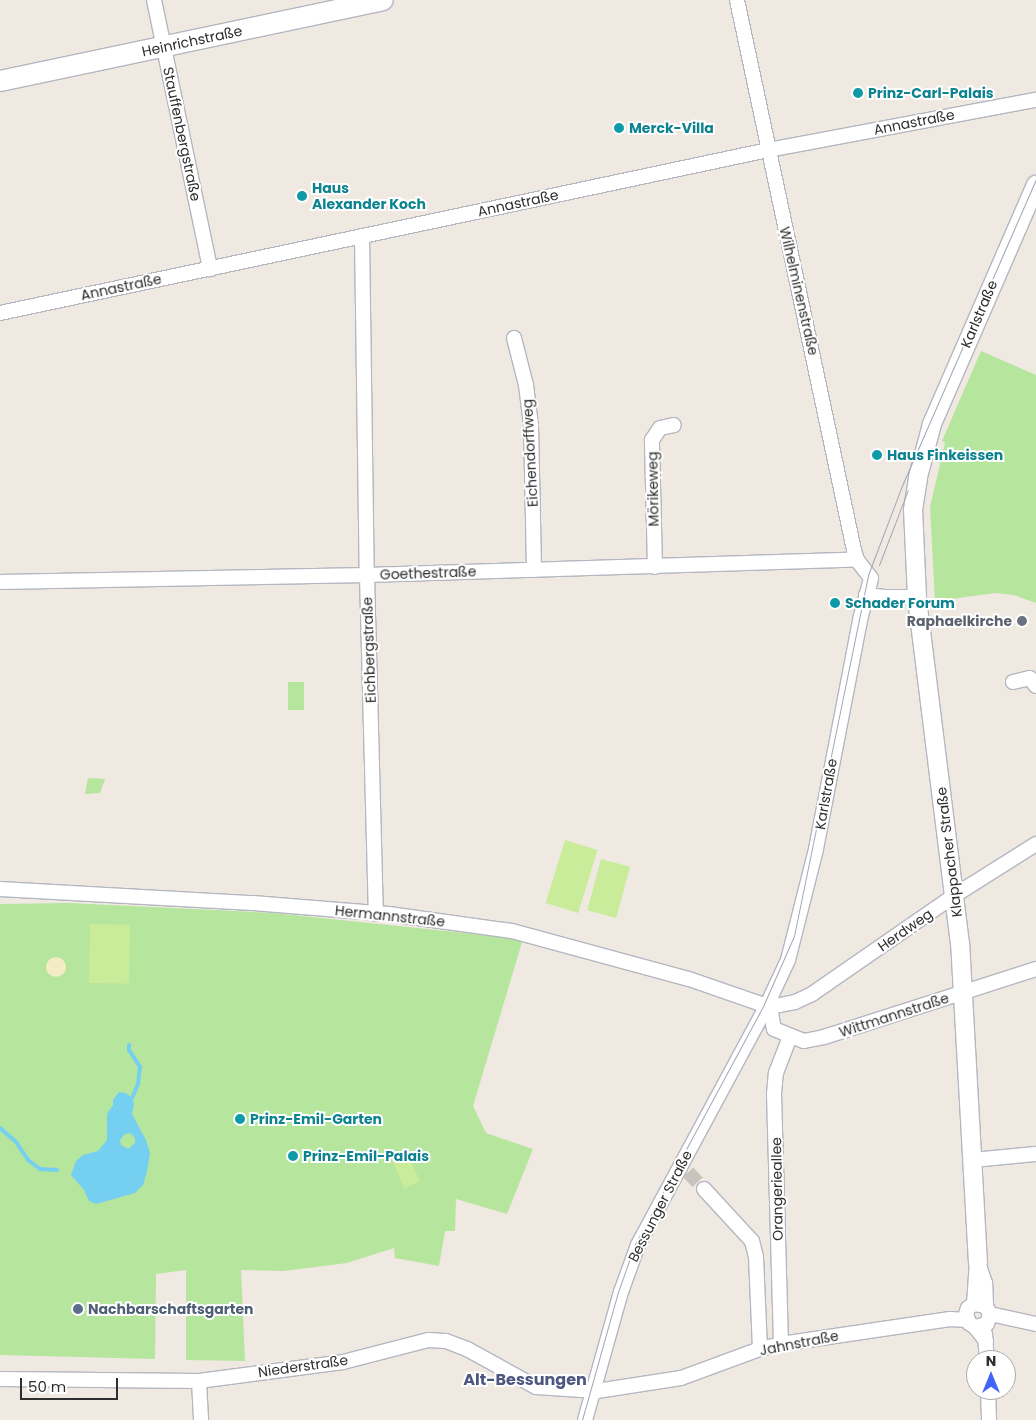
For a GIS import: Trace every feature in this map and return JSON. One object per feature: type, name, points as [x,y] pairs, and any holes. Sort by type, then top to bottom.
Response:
[{"type":"main road","name":"Heinrichstraße","points":[[0,81],[371,1]]},
{"type":"street","name":"Stauffenbergstraße","points":[[154,0],[210,269]]},
{"type":"street","name":"Wilhelminenstraße","points":[[736,0],[857,560],[871,578]]},
{"type":"street","name":"Annastraße","points":[[0,313],[768,150],[1036,100]]},
{"type":"street","name":"Karlstraße","points":[[926,444],[933,421],[1036,185]]},
{"type":"street","name":"Eichbergstraße","points":[[362,236],[366,575],[376,914]]},
{"type":"street","name":"Eichendorffweg","points":[[514,338],[526,385],[531,425],[534,570]]},
{"type":"street","name":"Mörikeweg","points":[[655,567],[652,440],[660,428],[674,425]]},
{"type":"street","name":"Klappacher Straße","points":[[926,444],[913,510],[917,597],[955,896],[964,993],[978,1263],[985,1283],[979,1316]]},
{"type":"street","name":"Goethestraße","points":[[0,582],[366,575],[857,560]]},
{"type":"street","name":"Karlstraße","points":[[769,1006],[796,937],[871,578]]},
{"type":"street","points":[[866,595],[886,598],[917,597]]},
{"type":"street","points":[[1013,682],[1030,678],[1036,686]]},
{"type":"street","name":"Herdweg","points":[[769,1006],[795,1002],[812,994],[955,896],[1036,844]]},
{"type":"street","name":"Hermannstraße","points":[[0,889],[206,900],[376,914],[512,931],[689,978],[769,1006]]},
{"type":"street","name":"Wittmannstraße","points":[[790,1037],[804,1041],[824,1037],[1036,969]]},
{"type":"street","points":[[769,1006],[774,1030],[790,1037]]},
{"type":"street","name":"Bessunger Straße","points":[[586,1420],[627,1271],[643,1235],[684,1168],[769,1006]]},
{"type":"street","name":"Orangerieallee","points":[[781,1344],[774,1094],[776,1073],[790,1037]]},
{"type":"street","points":[[972,1160],[1036,1154]]},
{"type":"street","points":[[704,1189],[752,1241],[756,1257],[760,1349]]},
{"type":"street","points":[[979,1316],[986,1350]]},
{"type":"street","name":"Jahnstraße","points":[[593,1391],[681,1378],[760,1349],[781,1344],[979,1316],[1036,1324]]},
{"type":"street","name":"Niederstraße","points":[[0,1379],[199,1380],[342,1362],[428,1340],[446,1341],[467,1350],[536,1387],[593,1391]]},
{"type":"street","points":[[199,1380],[201,1420]]},
{"type":"street","points":[[988,1400],[989,1420]]},
{"type":"green space","points":[[981,351],[1036,375],[1036,603],[1014,595],[996,593],[935,601],[930,507],[945,443],[942,441]]},
{"type":"green space","points":[[288,682],[304,682],[304,710],[288,710]]},
{"type":"green space","points":[[88,778],[105,779],[100,793],[85,794]]},
{"type":"green space","points":[[565,840],[598,850],[578,913],[546,903]]},
{"type":"green space","points":[[601,859],[630,867],[616,918],[587,910]]},
{"type":"green space","name":"Prinz-Emil-Garten","points":[[69,903],[274,913],[523,939],[473,1106],[486,1133],[533,1149],[507,1214],[456,1199],[455,1231],[445,1231],[439,1266],[395,1258],[394,1248],[347,1263],[283,1271],[241,1270],[245,1361],[186,1360],[186,1270],[156,1274],[155,1359],[0,1355],[0,904]]},
{"type":"green space","points":[[90,924],[130,925],[129,984],[89,983]]},
{"type":"green space","points":[[407,1152],[420,1181],[404,1188],[391,1159]]},
{"type":"sand","points":[[52,957],[60,957],[66,963],[66,971],[60,977],[52,977],[46,971],[46,963]]},
{"type":"water","points":[[119,1092],[126,1093],[132,1098],[134,1104],[132,1114],[146,1140],[150,1153],[147,1172],[143,1185],[135,1193],[96,1204],[89,1201],[84,1190],[71,1175],[76,1161],[83,1155],[98,1151],[107,1140],[107,1114],[113,1105],[113,1100]],"holes":[[[130,1133],[135,1138],[135,1143],[128,1149],[121,1145],[120,1140],[125,1134]]]},
{"type":"waterway","points":[[129,1045],[129,1050],[140,1067],[138,1084],[132,1098]]},
{"type":"waterway","points":[[0,1128],[16,1142],[28,1160],[40,1169],[57,1170]]},
{"type":"tunnel","points":[[688,1172],[704,1189]]},
{"type":"tram line","points":[[582,1420],[618,1292],[635,1244],[764,1004],[794,936],[868,575],[901,488],[1036,179]]},
{"type":"tram line","points":[[879,565],[908,490]]},
{"type":"place","name":"Prinz-Carl-Palais","points":[[858,93]]},
{"type":"place","name":"Merck-Villa","points":[[619,128]]},
{"type":"place","name":"Haus Alexander Koch","points":[[302,196]]},
{"type":"place","name":"Haus Finkeissen","points":[[877,455]]},
{"type":"place","name":"Schader Forum","points":[[835,603]]},
{"type":"place","name":"Raphaelkirche","points":[[1022,621]]},
{"type":"place","name":"Prinz-Emil-Garten","points":[[240,1119]]},
{"type":"place","name":"Prinz-Emil-Palais","points":[[293,1156]]},
{"type":"place","name":"Nachbarschaftsgarten","points":[[78,1309]]},
{"type":"district","name":"Alt-Bessungen","points":[[525,1380]]}]
